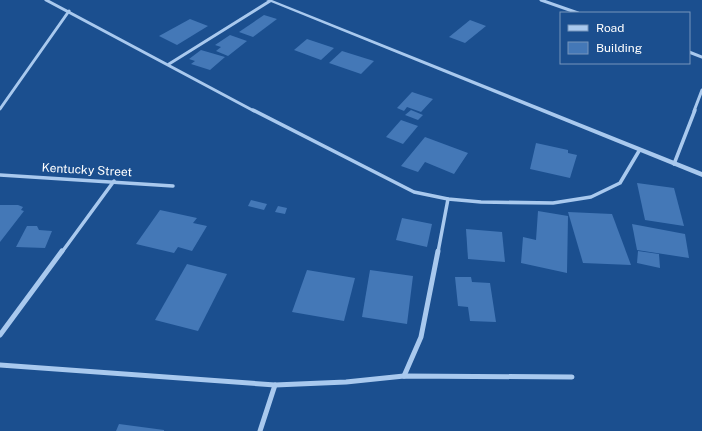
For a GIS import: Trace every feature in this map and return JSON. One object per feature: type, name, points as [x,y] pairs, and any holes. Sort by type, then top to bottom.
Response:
[{"type":"street","points":[[46,0],[169,64],[279,124],[414,192],[448,199],[553,203],[591,197],[620,183],[639,151]]},
{"type":"street","points":[[169,64],[269,0],[639,151],[702,175]]},
{"type":"street","points":[[541,0],[575,12]]},
{"type":"street","points":[[0,109],[69,11]]},
{"type":"street","points":[[690,52],[702,57]]},
{"type":"street","points":[[674,164],[702,90]]},
{"type":"street","name":"Kentucky Street","points":[[0,175],[114,181],[173,186]]},
{"type":"street","points":[[0,335],[114,181]]},
{"type":"street","points":[[404,376],[421,338],[448,199]]},
{"type":"street","points":[[0,365],[275,385],[346,382],[404,376],[572,377]]},
{"type":"street","points":[[260,431],[275,385]]},
{"type":"building","points":[[264,15],[277,19],[253,37],[239,32]]},
{"type":"building","points":[[190,19],[208,26],[177,45],[159,36]]},
{"type":"building","points":[[470,20],[486,26],[465,43],[449,37]]},
{"type":"building","points":[[230,35],[247,41],[228,56],[216,51],[221,47],[215,45]]},
{"type":"building","points":[[307,39],[334,48],[321,60],[294,50]]},
{"type":"building","points":[[201,50],[225,57],[210,70],[191,64],[195,61],[189,59]]},
{"type":"building","points":[[342,51],[374,61],[361,74],[329,63]]},
{"type":"building","points":[[412,92],[433,99],[421,112],[407,107],[404,111],[397,108]]},
{"type":"building","points":[[411,110],[423,115],[418,120],[405,115]]},
{"type":"building","points":[[401,120],[418,126],[403,144],[386,137]]},
{"type":"building","points":[[425,137],[468,153],[454,174],[425,162],[418,172],[401,166]]},
{"type":"building","points":[[536,143],[568,150],[568,153],[577,155],[570,178],[530,169]]},
{"type":"building","points":[[637,183],[674,188],[684,226],[645,220]]},
{"type":"building","points":[[251,200],[267,204],[264,210],[248,206]]},
{"type":"building","points":[[0,205],[18,205],[23,207],[21,210],[24,211],[0,242]]},
{"type":"building","points":[[278,206],[287,208],[285,214],[275,212]]},
{"type":"building","points":[[160,210],[197,218],[193,223],[207,226],[192,251],[178,247],[174,253],[136,244]]},
{"type":"building","points":[[538,211],[568,216],[567,273],[521,263],[523,237],[536,240]]},
{"type":"building","points":[[568,212],[612,214],[631,265],[583,263]]},
{"type":"building","points":[[402,218],[432,224],[427,247],[396,240]]},
{"type":"building","points":[[632,224],[685,234],[689,258],[637,250]]},
{"type":"building","points":[[27,226],[37,226],[39,230],[52,231],[45,248],[16,247]]},
{"type":"building","points":[[466,229],[502,232],[505,262],[468,259]]},
{"type":"building","points":[[638,251],[659,254],[660,268],[637,263]]},
{"type":"building","points":[[187,264],[227,274],[198,331],[155,320]]},
{"type":"building","points":[[307,270],[355,278],[344,321],[292,312]]},
{"type":"building","points":[[370,270],[413,276],[407,324],[362,317]]},
{"type":"building","points":[[455,277],[471,277],[472,282],[490,283],[496,322],[470,321],[468,307],[458,306]]},
{"type":"building","points":[[119,424],[164,430],[164,431],[116,431]]}]
